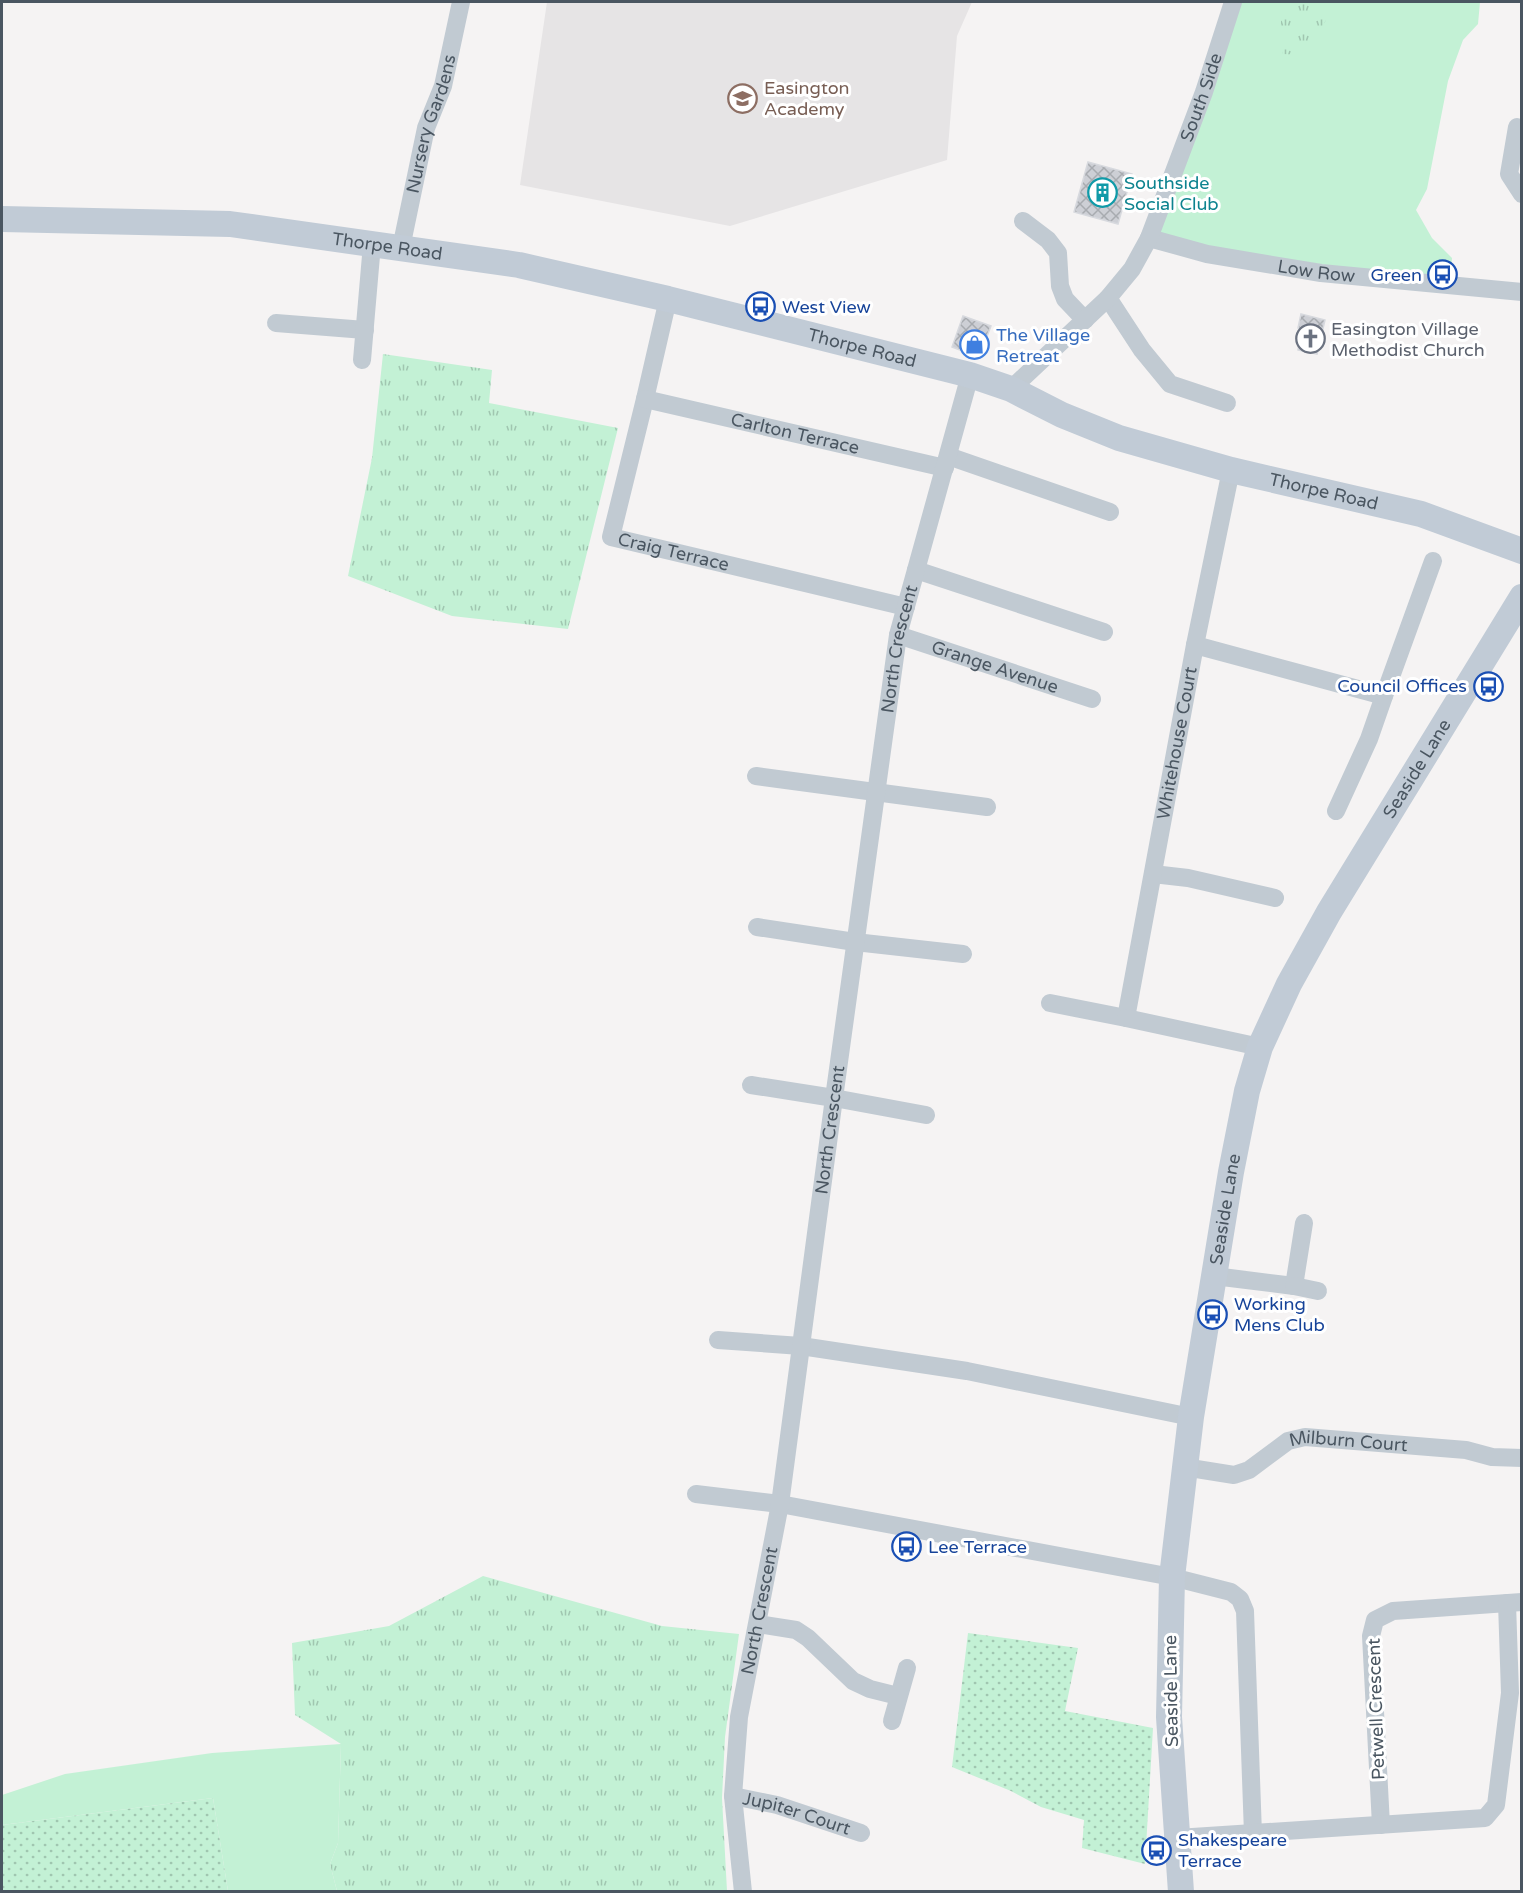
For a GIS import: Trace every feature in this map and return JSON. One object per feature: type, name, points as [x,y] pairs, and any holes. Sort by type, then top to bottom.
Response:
[{"type":"main road","name":"Thorpe Road","points":[[2,219],[230,224],[519,266],[668,299],[970,375],[1011,389],[1062,415],[1119,438],[1232,470],[1421,514],[1521,551]]},
{"type":"main road","name":"Seaside Lane","points":[[1181,1892],[1169,1717],[1172,1576],[1191,1417],[1214,1276],[1243,1114],[1260,1047],[1289,984],[1329,912],[1521,597]]},
{"type":"street","name":"Nursery Gardens","points":[[401,248],[426,128],[443,86],[461,2]]},
{"type":"street","name":"South Side","points":[[1011,389],[1108,298],[1132,269],[1149,238],[1204,92],[1233,2]]},
{"type":"street","points":[[1517,127],[1509,174],[1521,194]]},
{"type":"street","points":[[1023,221],[1048,240],[1059,253],[1060,286],[1065,299],[1085,320]]},
{"type":"street","name":"Low Row","points":[[1149,238],[1207,254],[1322,273],[1521,292]]},
{"type":"street","points":[[362,360],[372,244]]},
{"type":"street","points":[[1108,298],[1142,350],[1170,384],[1227,403]]},
{"type":"street","name":"Craig Terrace","points":[[668,299],[611,537],[906,607]]},
{"type":"street","points":[[276,323],[365,330]]},
{"type":"street","name":"North Crescent","points":[[743,1892],[733,1796],[740,1717],[780,1504],[898,635],[970,375]]},
{"type":"street","name":"Carlton Terrace","points":[[645,399],[946,462],[1110,512]]},
{"type":"street","name":"Whitehouse Court","points":[[1126,1018],[1195,645],[1232,470]]},
{"type":"street","points":[[1336,811],[1369,739],[1433,561]]},
{"type":"street","points":[[916,570],[1104,632]]},
{"type":"street","name":"Grange Avenue","points":[[898,635],[1092,699]]},
{"type":"street","points":[[1195,645],[1384,696]]},
{"type":"street","points":[[756,776],[987,807]]},
{"type":"street","points":[[1153,874],[1188,878],[1275,898]]},
{"type":"street","points":[[757,927],[855,942],[963,954]]},
{"type":"street","points":[[1050,1004],[1260,1047]]},
{"type":"street","points":[[751,1085],[926,1115]]},
{"type":"street","points":[[1294,1286],[1304,1223]]},
{"type":"street","points":[[1214,1276],[1318,1291]]},
{"type":"street","points":[[718,1340],[801,1346],[967,1371],[1191,1417]]},
{"type":"street","name":"Milburn Court","points":[[1184,1467],[1234,1475],[1249,1470],[1288,1441],[1305,1437],[1466,1450],[1492,1457],[1521,1458]]},
{"type":"street","points":[[696,1494],[780,1504],[1172,1576],[1231,1592],[1240,1599],[1245,1611],[1253,1834]]},
{"type":"street","name":"Petwell Crescent","points":[[1178,1838],[1253,1834],[1485,1818],[1496,1805],[1510,1693],[1514,1603],[1393,1611],[1376,1620],[1371,1636],[1381,1825]]},
{"type":"street","points":[[758,1624],[796,1629],[853,1681],[870,1689],[898,1696]]},
{"type":"street","points":[[892,1721],[907,1668]]},
{"type":"street","name":"Jupiter Court","points":[[733,1796],[777,1804],[861,1833]]},
{"type":"shaded area","name":"Easington Academy","points":[[547,2],[972,2],[957,36],[947,160],[730,226],[520,185]]},
{"type":"green space","points":[[1233,2],[1480,2],[1478,24],[1463,40],[1448,81],[1427,189],[1416,210],[1432,238],[1452,258],[1450,284],[1149,238]]},
{"type":"green space","points":[[1281,2],[1331,2],[1329,15],[1305,55],[1283,54]]},
{"type":"green space","points":[[383,354],[492,370],[489,403],[618,428],[568,629],[452,616],[348,576],[372,458]]},
{"type":"green space","points":[[483,1576],[662,1626],[739,1634],[725,1737],[722,1798],[727,1891],[337,1891],[330,1864],[338,1843],[341,1744],[295,1715],[292,1643],[389,1626]]},
{"type":"green space","points":[[968,1633],[1078,1648],[1065,1711],[1153,1728],[1145,1864],[1082,1848],[1084,1820],[1041,1807],[1011,1791],[952,1767]]},
{"type":"green space","points":[[341,1744],[338,1843],[330,1864],[337,1891],[228,1891],[213,1798],[2,1825],[2,1795],[65,1774],[212,1753]]},
{"type":"green space","points":[[213,1798],[228,1891],[2,1891],[2,1825]]},
{"type":"building","name":"Southside Social Club","points":[[1088,162],[1132,174],[1118,224],[1074,212]]},
{"type":"building","name":"Easington Village Methodist Church","points":[[1301,314],[1325,320],[1317,354],[1298,350],[1302,329],[1298,328]]},
{"type":"building","points":[[963,316],[991,326],[979,357],[952,347]]},
{"type":"place","name":"Easington Academy","points":[[743,98]]},
{"type":"place","name":"Southside Social Club","points":[[1103,193]]},
{"type":"place","name":"Green","points":[[1443,275]]},
{"type":"place","name":"West View","points":[[761,307]]},
{"type":"place","name":"Easington Village Methodist Church","points":[[1310,339]]},
{"type":"place","name":"The Village Retreat","points":[[975,345]]},
{"type":"place","name":"Council Offices","points":[[1488,686]]},
{"type":"place","name":"Working Mens Club","points":[[1213,1314]]},
{"type":"place","name":"Lee Terrace","points":[[907,1547]]},
{"type":"place","name":"Shakespeare Terrace","points":[[1157,1850]]}]
